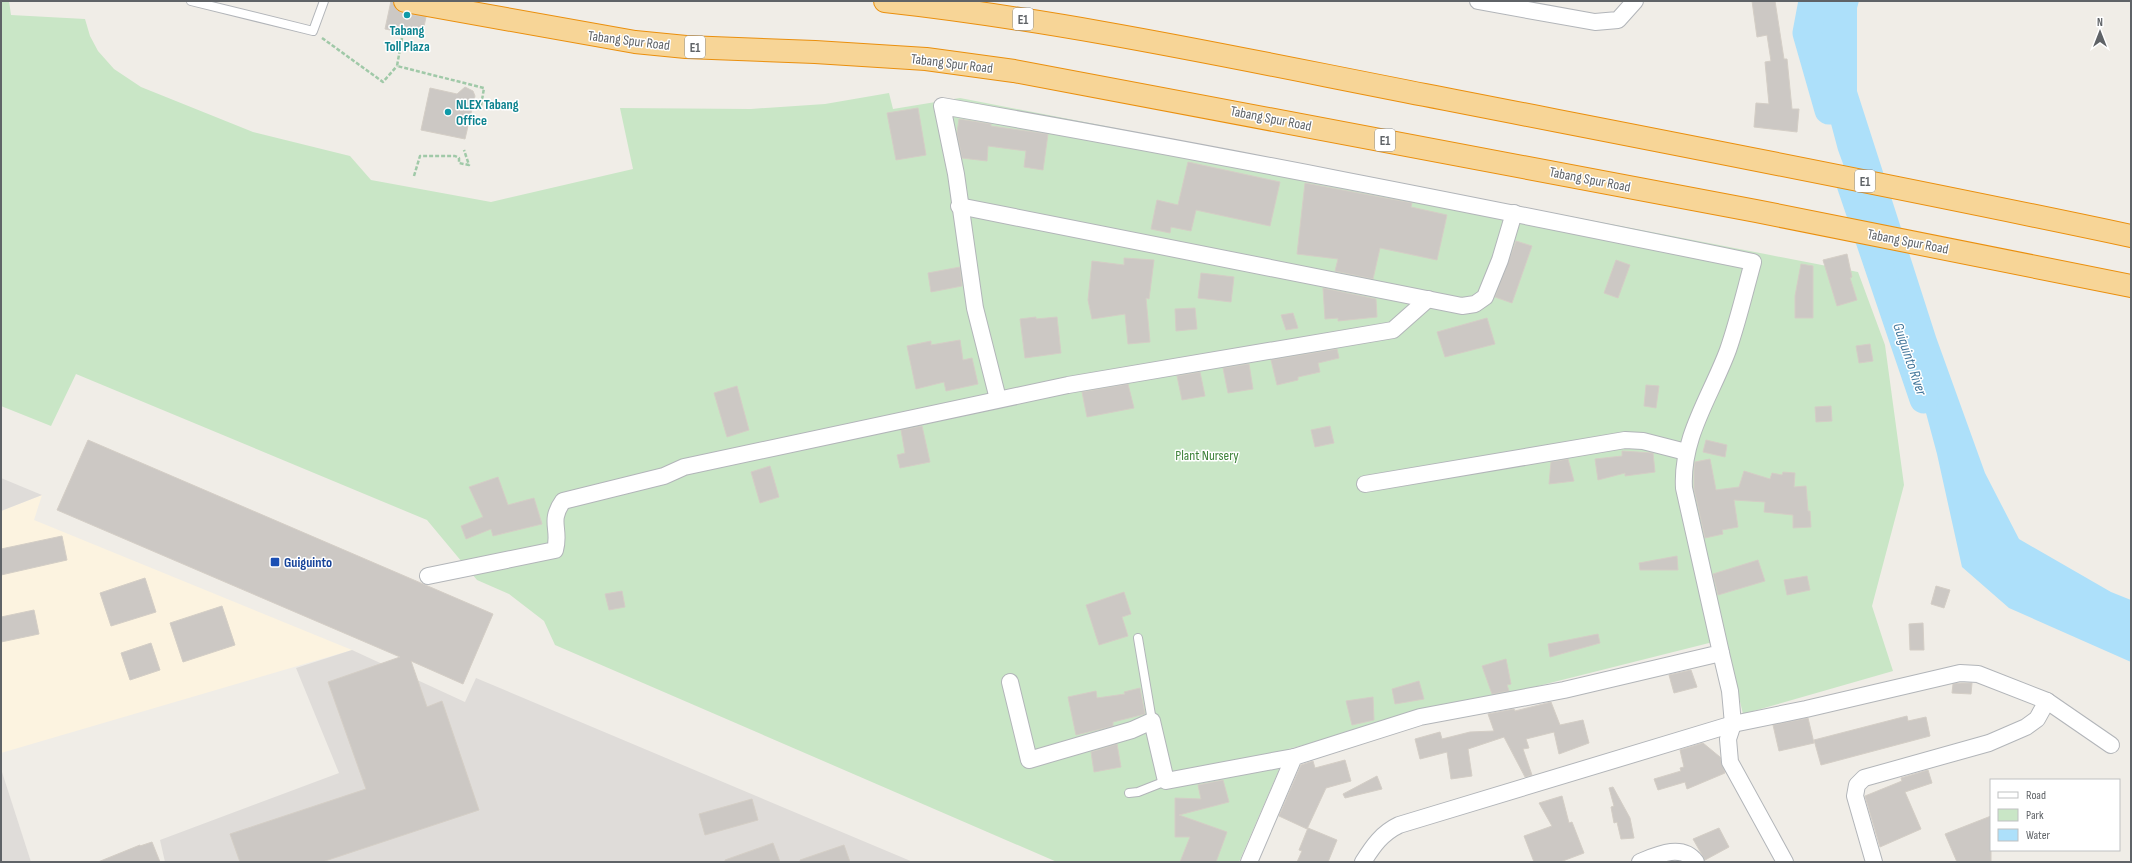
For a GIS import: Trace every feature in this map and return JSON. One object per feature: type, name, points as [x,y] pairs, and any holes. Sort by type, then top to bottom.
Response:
[{"type":"highway","name":"Tabang Spur Road","points":[[405,1],[635,42],[686,47],[926,59],[1014,71],[1756,211],[2131,286]]},
{"type":"highway","name":"E1","points":[[885,1],[961,9],[1085,29],[1736,155],[2131,236]]},
{"type":"street","points":[[1478,1],[1595,22],[1618,20],[1635,1]]},
{"type":"street","points":[[998,399],[975,308],[959,206],[956,174],[942,106],[1124,137],[1224,158],[1514,213],[1753,262],[1728,350],[1698,418],[1686,452],[1684,488],[1730,691],[1733,724],[1728,739],[1730,762],[1785,862]]},
{"type":"street","points":[[959,206],[1428,298],[1462,306],[1475,304],[1485,297],[1500,260],[1514,213]]},
{"type":"street","points":[[428,576],[555,550],[558,538],[554,522],[556,511],[564,502],[577,497],[664,476],[684,467],[1068,384],[1393,330],[1428,298]]},
{"type":"street","points":[[1365,484],[1625,440],[1643,441],[1686,452]]},
{"type":"street","points":[[1010,682],[1028,760],[1132,730],[1152,720],[1166,781],[1294,757],[1420,717],[1564,690],[1721,653]]},
{"type":"street","points":[[1363,862],[1371,848],[1386,832],[1399,825],[1733,724],[1806,709],[1960,673],[1978,674],[2047,701],[2111,745]]},
{"type":"street","points":[[1874,862],[1855,796],[1857,785],[1864,778],[1989,743],[2026,727],[2037,719],[2047,701]]},
{"type":"street","points":[[1249,862],[1294,757]]},
{"type":"street","points":[[1640,862],[1665,852],[1675,852],[1685,854],[1696,862]]},
{"type":"lane","points":[[191,1],[313,31],[324,1]]},
{"type":"lane","points":[[1138,638],[1152,720]]},
{"type":"lane","points":[[1129,793],[1138,792],[1166,781]]},
{"type":"path","points":[[313,31],[383,82],[398,66],[403,32]]},
{"type":"path","points":[[398,66],[484,88],[481,106],[473,104]]},
{"type":"path","points":[[414,176],[420,156],[455,156],[459,158],[460,163],[469,165],[464,150]]},
{"type":"shaded area","points":[[1,478],[42,495],[1,511]]},
{"type":"shaded area","points":[[42,495],[34,520],[352,650],[1,753],[1,511]]},
{"type":"shaded area","points":[[352,650],[465,702],[476,678],[913,862],[165,862],[160,840],[339,773],[296,668]]},
{"type":"shaded area","points":[[1,769],[31,862],[1,862]]},
{"type":"green space","name":"Plant Nursery","points":[[1,1],[9,1],[11,15],[85,19],[90,36],[98,51],[114,69],[141,87],[253,132],[350,156],[371,180],[491,202],[633,169],[620,108],[751,109],[825,104],[889,93],[893,109],[960,98],[1858,272],[1885,345],[1904,485],[1872,606],[1893,671],[1743,714],[1725,639],[1288,749],[1239,862],[1057,862],[555,645],[544,621],[509,594],[477,580],[427,520],[76,374],[51,426],[1,406]]},
{"type":"water","points":[[1818,1],[1859,1],[1857,8],[1857,91],[1936,337],[1985,473],[2019,539],[2111,592],[2131,600],[2131,662],[2009,608],[1962,567],[1937,454],[1904,331],[1838,150],[1818,75],[1815,19]]},
{"type":"building","name":"Tabang Toll Plaza","points":[[391,1],[393,1],[397,10],[402,13],[426,17],[422,36],[385,29]]},
{"type":"building","points":[[1752,1],[1775,1],[1784,59],[1787,59],[1792,109],[1799,109],[1797,132],[1754,127],[1756,103],[1769,104],[1765,62],[1771,61],[1767,35],[1757,37]]},
{"type":"building","name":"NLEX Tabang Office","points":[[465,87],[473,91],[475,96],[465,139],[421,130],[430,88],[457,94]]},
{"type":"building","points":[[918,108],[926,155],[896,160],[887,113]]},
{"type":"building","points":[[959,119],[991,124],[991,126],[1048,134],[1043,170],[1024,167],[1026,151],[988,146],[987,161],[962,158],[957,133]]},
{"type":"building","points":[[1188,162],[1280,182],[1270,226],[1196,210],[1191,231],[1171,227],[1170,233],[1151,229],[1157,200],[1178,205]]},
{"type":"building","points":[[1305,183],[1412,203],[1411,207],[1447,215],[1437,260],[1380,248],[1373,279],[1335,271],[1338,259],[1297,254]]},
{"type":"building","points":[[1516,241],[1532,246],[1512,303],[1495,297]]},
{"type":"building","points":[[1847,254],[1852,277],[1850,278],[1857,300],[1837,306],[1823,260]]},
{"type":"building","points":[[1124,258],[1154,260],[1149,299],[1146,298],[1150,342],[1128,344],[1125,314],[1092,319],[1088,300],[1092,261],[1124,265]]},
{"type":"building","points":[[1616,260],[1630,265],[1618,298],[1604,293]]},
{"type":"building","points":[[1801,264],[1813,266],[1813,318],[1795,318],[1795,296]]},
{"type":"building","points":[[960,267],[962,286],[931,292],[928,273]]},
{"type":"building","points":[[1201,273],[1234,277],[1231,302],[1198,298]]},
{"type":"building","points":[[1323,288],[1376,299],[1377,317],[1338,321],[1338,318],[1325,319]]},
{"type":"building","points":[[1195,308],[1197,329],[1176,331],[1175,309]]},
{"type":"building","points":[[1293,313],[1298,328],[1286,330],[1281,315]]},
{"type":"building","points":[[1036,317],[1036,319],[1057,317],[1061,353],[1025,358],[1020,319]]},
{"type":"building","points":[[1487,318],[1495,344],[1445,357],[1437,332]]},
{"type":"building","points":[[960,340],[963,360],[972,358],[978,384],[946,391],[944,382],[916,389],[907,346],[931,341],[931,345]]},
{"type":"building","points":[[1870,344],[1873,361],[1859,363],[1856,346]]},
{"type":"building","points":[[1337,349],[1339,358],[1318,363],[1320,372],[1298,377],[1298,380],[1277,385],[1271,360]]},
{"type":"building","points":[[1249,364],[1253,389],[1228,393],[1223,368]]},
{"type":"building","points":[[1200,372],[1205,396],[1182,400],[1177,376]]},
{"type":"building","points":[[1128,384],[1134,408],[1087,417],[1082,392]]},
{"type":"building","points":[[1646,385],[1659,386],[1656,408],[1644,406]]},
{"type":"building","points":[[737,386],[749,430],[727,437],[714,393]]},
{"type":"building","points":[[1831,406],[1832,421],[1816,422],[1815,407]]},
{"type":"building","points":[[922,426],[930,462],[900,468],[897,455],[905,453],[901,430]]},
{"type":"building","points":[[1330,426],[1334,443],[1315,447],[1311,430]]},
{"type":"building","points":[[88,440],[493,614],[463,684],[411,661],[427,707],[442,701],[479,810],[322,862],[240,862],[230,834],[366,789],[328,682],[400,657],[57,510]]},
{"type":"building","points":[[1706,440],[1727,445],[1725,457],[1703,452]]},
{"type":"building","points":[[1622,451],[1653,453],[1655,472],[1625,476],[1625,473],[1598,480],[1595,459],[1622,456]]},
{"type":"building","points":[[1568,459],[1574,481],[1549,484],[1551,462]]},
{"type":"building","points":[[1710,459],[1716,490],[1739,487],[1744,471],[1770,479],[1772,473],[1782,475],[1783,472],[1795,473],[1794,487],[1806,486],[1811,527],[1793,528],[1793,515],[1764,512],[1765,502],[1734,500],[1738,527],[1722,530],[1723,534],[1705,538],[1694,489],[1694,470],[1695,462]]},
{"type":"building","points":[[770,466],[779,497],[760,503],[751,472]]},
{"type":"building","points":[[498,477],[508,505],[534,498],[542,524],[493,536],[491,529],[466,539],[461,526],[483,517],[469,487]]},
{"type":"building","points":[[62,536],[67,560],[1,575],[1,549]]},
{"type":"building","points":[[1677,556],[1678,570],[1640,570],[1639,563]]},
{"type":"building","points":[[1758,560],[1765,581],[1718,595],[1713,574]]},
{"type":"building","points":[[1807,576],[1810,590],[1787,595],[1784,580]]},
{"type":"building","points":[[145,578],[156,612],[111,626],[100,593]]},
{"type":"building","points":[[1936,586],[1950,590],[1944,608],[1931,604]]},
{"type":"building","points":[[622,591],[625,607],[609,610],[605,594]]},
{"type":"building","points":[[1124,592],[1131,614],[1122,617],[1128,636],[1099,645],[1086,605]]},
{"type":"building","points":[[222,606],[235,645],[183,662],[170,623]]},
{"type":"building","points":[[34,610],[39,634],[1,642],[1,617]]},
{"type":"building","points":[[1923,623],[1924,650],[1910,650],[1909,624]]},
{"type":"building","points":[[1598,634],[1600,643],[1550,657],[1548,644]]},
{"type":"building","points":[[151,643],[160,670],[130,680],[121,653]]},
{"type":"building","points":[[1506,659],[1511,684],[1507,685],[1509,691],[1492,694],[1482,666]]},
{"type":"building","points":[[1691,670],[1697,687],[1674,693],[1669,675]]},
{"type":"building","points":[[1419,681],[1424,699],[1395,704],[1392,689]]},
{"type":"building","points":[[1972,683],[1971,694],[1952,693],[1953,684]]},
{"type":"building","points":[[1140,688],[1145,714],[1113,722],[1113,726],[1076,735],[1068,697],[1096,691],[1097,698],[1125,694],[1124,692]]},
{"type":"building","points":[[1373,697],[1374,720],[1352,725],[1346,701]]},
{"type":"building","points":[[1551,702],[1560,725],[1583,720],[1589,743],[1559,754],[1554,732],[1526,739],[1529,748],[1523,749],[1532,775],[1525,777],[1504,737],[1468,749],[1472,776],[1451,779],[1447,752],[1420,759],[1415,739],[1440,732],[1442,739],[1470,732],[1494,731],[1488,714],[1514,709],[1515,711]]},
{"type":"building","points":[[1907,716],[1908,721],[1926,717],[1930,736],[1821,765],[1814,740]]},
{"type":"building","points":[[1808,718],[1814,743],[1779,751],[1773,725]]},
{"type":"building","points":[[1703,743],[1720,757],[1725,773],[1687,789],[1685,782],[1658,790],[1654,779],[1681,771],[1680,768],[1684,767],[1680,750]]},
{"type":"building","points":[[1117,744],[1121,767],[1094,772],[1091,752]]},
{"type":"building","points":[[1345,760],[1351,781],[1326,788],[1307,829],[1279,816],[1301,765],[1313,761],[1315,768]]},
{"type":"building","points":[[1928,770],[1932,783],[1905,792],[1921,829],[1880,847],[1865,796],[1902,781],[1901,778]]},
{"type":"building","points":[[1377,776],[1382,789],[1345,798],[1343,794]]},
{"type":"building","points":[[1223,780],[1229,802],[1179,815],[1227,832],[1216,862],[1180,862],[1190,837],[1175,837],[1175,798],[1201,799],[1198,785]]},
{"type":"building","points":[[1613,787],[1630,818],[1634,838],[1621,839],[1617,822],[1614,823],[1611,807],[1614,806],[1609,788]]},
{"type":"building","points":[[1562,796],[1569,823],[1572,822],[1584,853],[1560,862],[1534,862],[1524,836],[1552,826],[1539,803]]},
{"type":"building","points":[[752,799],[758,820],[705,835],[699,814]]},
{"type":"building","points":[[1990,816],[1991,862],[1957,862],[1945,834]]},
{"type":"building","points":[[1308,828],[1337,840],[1328,862],[1297,862],[1302,851],[1299,850]]},
{"type":"building","points":[[1719,828],[1729,847],[1705,860],[1693,839]]},
{"type":"building","points":[[152,842],[160,862],[98,862],[140,845]]},
{"type":"building","points":[[773,843],[780,862],[725,862],[725,860]]},
{"type":"building","points":[[844,845],[850,862],[800,862],[800,860]]},
{"type":"waterway","name":"Guiguinto River","points":[[1813,1],[1807,33],[1829,110]]},
{"type":"waterway","name":"Guiguinto River","points":[[1849,178],[1924,399]]},
{"type":"place","name":"Tabang Toll Plaza","points":[[407,15]]},
{"type":"place","name":"NLEX Tabang Office","points":[[448,112]]},
{"type":"place","name":"Guiguinto","points":[[275,562]]}]
